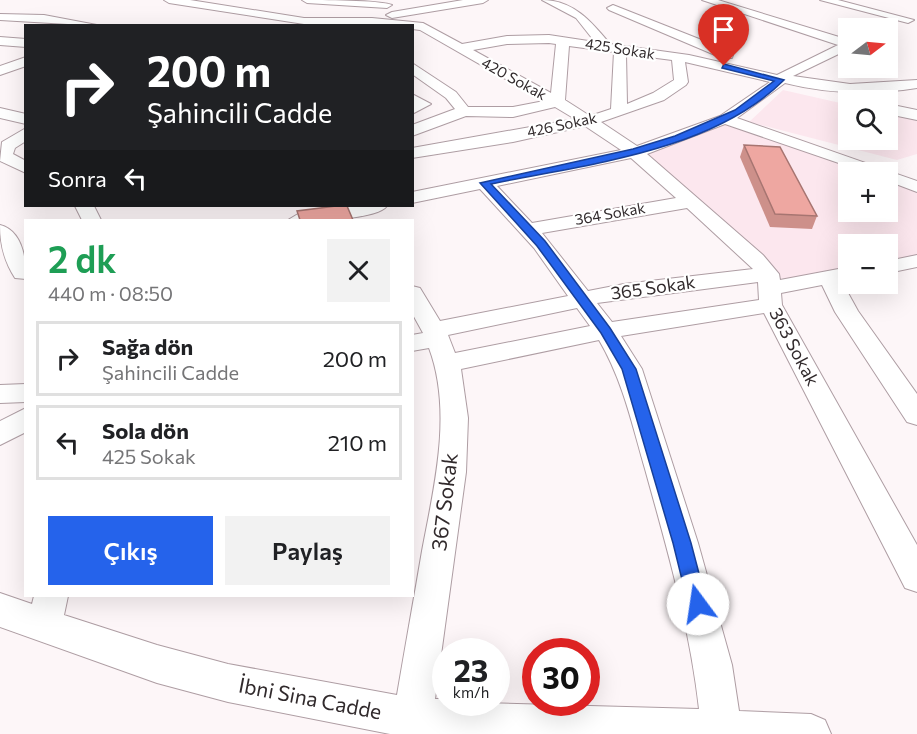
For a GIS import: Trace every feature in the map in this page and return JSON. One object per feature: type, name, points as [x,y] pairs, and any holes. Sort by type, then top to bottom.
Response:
[{"type":"street","points":[[168,0],[211,3],[240,13],[304,21],[375,20],[483,0]]},
{"type":"street","points":[[307,0],[388,2]]},
{"type":"street","points":[[548,0],[597,12],[782,79],[838,96]]},
{"type":"street","points":[[707,0],[838,41]]},
{"type":"street","points":[[825,0],[854,3],[913,16]]},
{"type":"street","points":[[375,20],[388,2]]},
{"type":"street","points":[[240,13],[261,3]]},
{"type":"street","points":[[597,12],[635,3]]},
{"type":"street","points":[[597,12],[605,46]]},
{"type":"street","points":[[898,23],[913,16]]},
{"type":"street","points":[[0,17],[44,18],[83,24]]},
{"type":"street","points":[[375,20],[396,24]]},
{"type":"street","name":"420 Sokak","points":[[418,28],[460,48],[557,102],[635,152]]},
{"type":"street","name":"425 Sokak","points":[[460,48],[525,38],[563,41],[678,58],[782,79]]},
{"type":"street","points":[[0,41],[24,43]]},
{"type":"street","points":[[414,130],[464,111],[513,112],[557,102],[563,41]]},
{"type":"street","points":[[414,198],[635,152],[678,138],[725,119],[782,79],[838,50]]},
{"type":"street","points":[[619,112],[620,51]]},
{"type":"street","name":"426 Sokak","points":[[414,153],[588,120],[642,104],[681,82],[678,58]]},
{"type":"street","points":[[0,72],[24,62]]},
{"type":"street","points":[[414,68],[451,95],[464,111]]},
{"type":"street","points":[[0,72],[24,78]]},
{"type":"street","points":[[782,79],[851,90]]},
{"type":"street","points":[[890,90],[917,84]]},
{"type":"street","points":[[414,99],[424,104],[414,109]]},
{"type":"street","points":[[898,111],[917,115]]},
{"type":"street","points":[[0,113],[24,118]]},
{"type":"street","points":[[725,119],[850,162]]},
{"type":"street","points":[[17,138],[8,146],[4,156],[24,167]]},
{"type":"street","name":"363 Sokak","points":[[635,152],[744,246],[770,289],[917,577]]},
{"type":"street","points":[[898,172],[917,167]]},
{"type":"street","points":[[898,179],[917,188]]},
{"type":"street","points":[[484,183],[529,229],[606,331],[629,369],[682,543],[713,666],[722,730]]},
{"type":"street","name":"364 Sokak","points":[[529,229],[692,201]]},
{"type":"street","points":[[301,215],[371,211]]},
{"type":"street","points":[[0,231],[4,234],[24,273],[0,277]]},
{"type":"street","points":[[898,265],[917,261]]},
{"type":"street","points":[[770,289],[838,276]]},
{"type":"street","name":"365 Sokak","points":[[433,344],[582,299],[624,291],[770,289]]},
{"type":"street","name":"365 Sokak","points":[[433,344],[606,331],[770,289]]},
{"type":"street","points":[[843,294],[847,312],[917,415]]},
{"type":"street","name":"367 Sokak","points":[[411,726],[451,472],[454,418],[433,344],[414,298]]},
{"type":"street","points":[[0,394],[24,393]]},
{"type":"street","points":[[0,434],[24,419]]},
{"type":"street","name":"İbni Sina Cadde","points":[[0,610],[48,610],[157,664],[411,726],[598,731],[722,730],[811,734]]},
{"type":"shaded area","points":[[783,90],[838,102],[838,145],[749,122]]},
{"type":"shaded area","points":[[898,116],[917,120],[917,154],[897,160],[858,150],[898,150]]},
{"type":"shaded area","points":[[725,119],[851,162],[838,162],[838,222],[898,222],[898,179],[917,187],[917,261],[898,265],[898,234],[838,234],[838,276],[795,283],[768,274],[635,152]]},
{"type":"building","points":[[744,145],[780,147],[817,216],[775,214]]},
{"type":"building","points":[[347,207],[353,219],[300,219],[297,211]]},
{"type":"route","points":[[698,604],[682,543],[629,369],[606,331],[541,244],[516,214],[484,183],[635,152],[678,138],[738,112],[770,90],[780,80],[724,66]]}]
